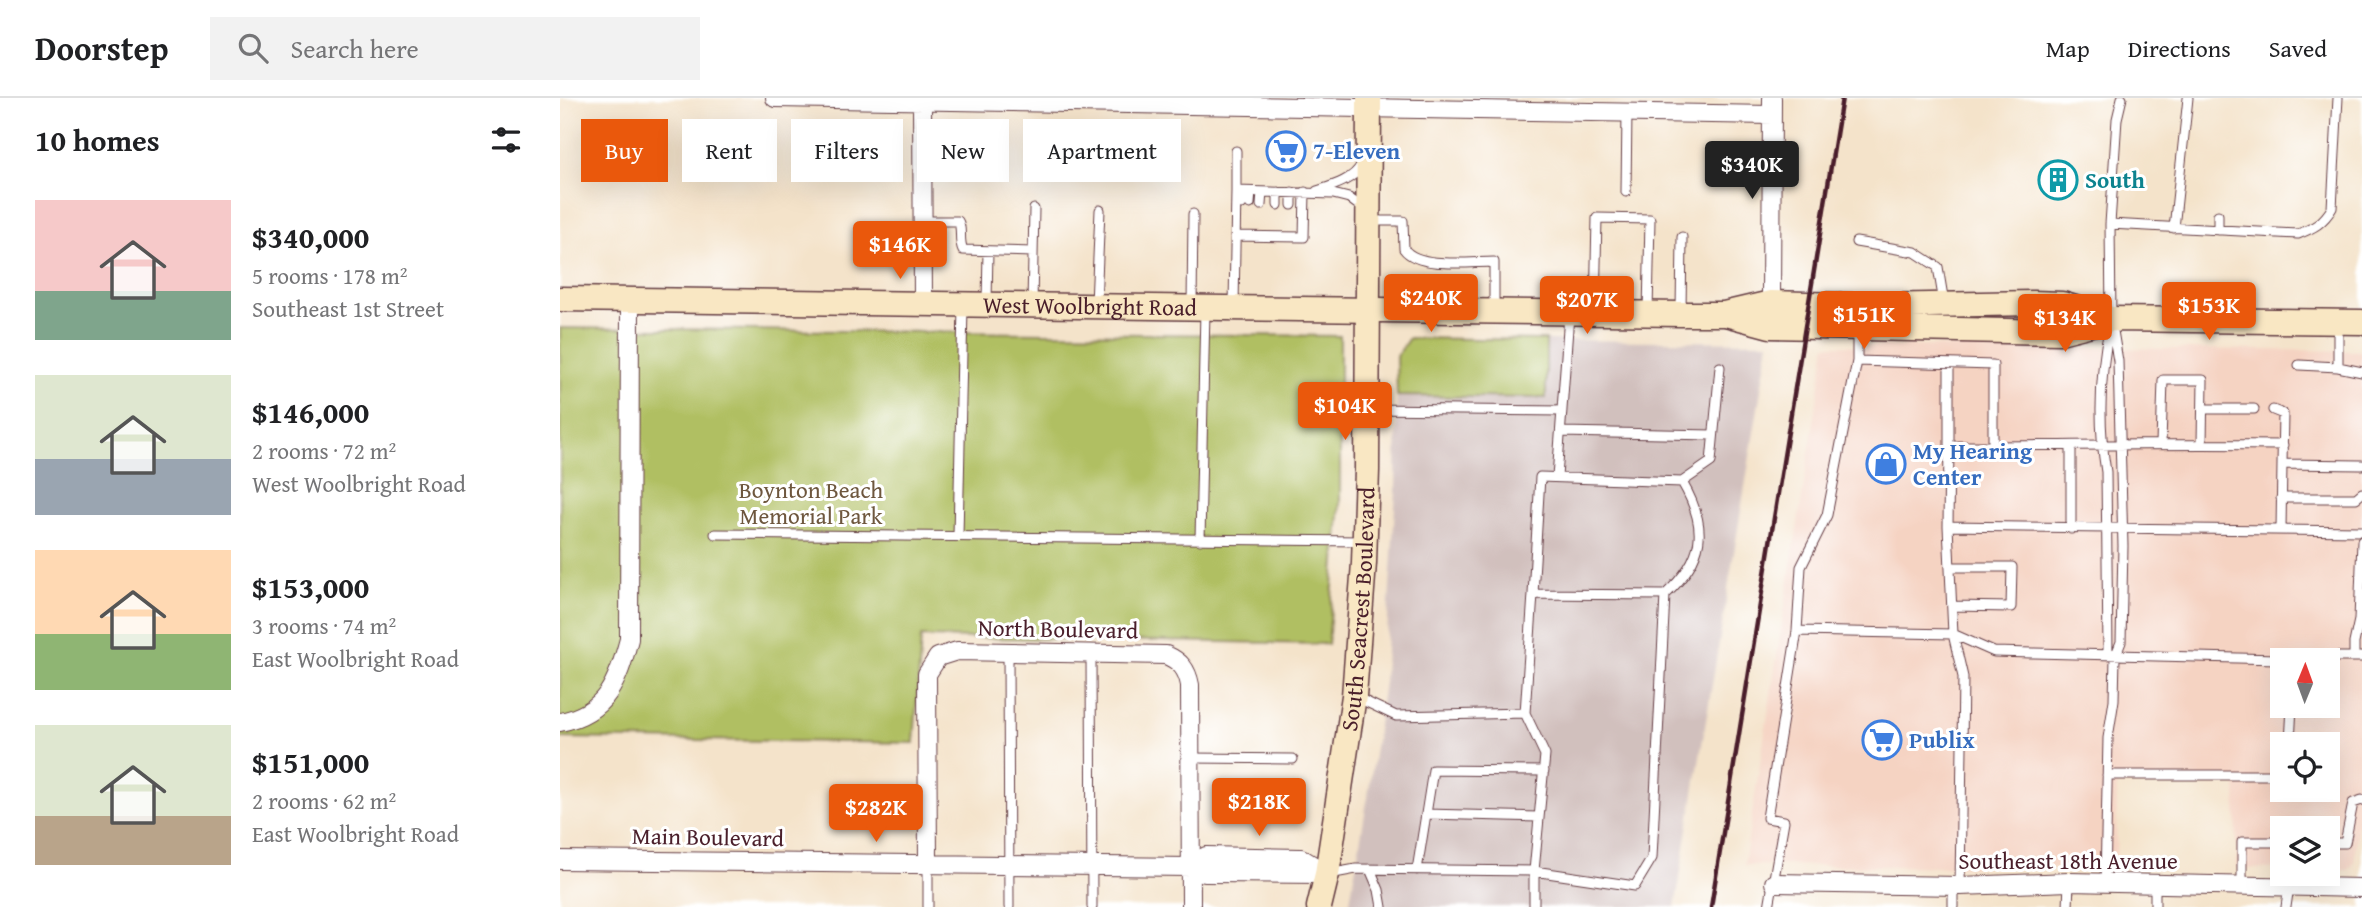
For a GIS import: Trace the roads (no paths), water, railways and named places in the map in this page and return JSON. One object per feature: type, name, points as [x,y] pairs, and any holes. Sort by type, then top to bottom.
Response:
[{"type":"main road","name":"South Seacrest Boulevard","points":[[1319,907],[1327,874],[1354,696],[1364,541],[1368,409],[1369,103]]},
{"type":"main road","name":"West Woolbright Road","points":[[560,299],[1724,314]]},
{"type":"main road","points":[[1724,314],[1771,303],[2062,304],[2111,319]]},
{"type":"main road","points":[[1724,314],[1770,326],[2060,332],[2111,319],[2350,322]]},
{"type":"street","points":[[775,98],[1369,103],[1627,112],[1772,107],[1771,303]]},
{"type":"street","points":[[922,100],[923,304]]},
{"type":"street","points":[[560,722],[579,718],[601,702],[620,673],[629,639],[629,300]]},
{"type":"street","name":"North Boulevard","points":[[928,864],[927,674],[938,657],[947,653],[1008,652],[1166,655],[1183,666],[1190,685],[1191,907]]},
{"type":"street","name":"Main Boulevard","points":[[560,860],[1191,867],[1206,856],[1301,858],[1327,874]]},
{"type":"street","name":"Southeast 18th Avenue","points":[[1774,883],[1957,886],[2068,883],[2270,884]]},
{"type":"street","name":"Southeast 18th Avenue","points":[[2340,886],[2362,888]]},
{"type":"lane","points":[[2105,883],[2107,775],[2115,657],[2120,645],[2123,529],[2118,361],[2111,319],[2110,224],[2117,118],[2122,98]]},
{"type":"lane","points":[[2174,228],[2188,98]]},
{"type":"lane","points":[[2110,224],[2298,234],[2315,227],[2325,220],[2332,208],[2338,98]]},
{"type":"lane","points":[[1626,192],[1627,112]]},
{"type":"lane","points":[[1310,192],[1336,184],[1358,172],[1368,144]]},
{"type":"lane","points":[[1236,151],[1246,204]]},
{"type":"lane","points":[[1243,192],[1310,192],[1349,198],[1363,206],[1368,218],[1404,221],[1404,249],[1415,260],[1494,262],[1494,312]]},
{"type":"lane","points":[[1234,309],[1243,233],[1243,192]]},
{"type":"lane","points":[[1261,205],[1262,192]]},
{"type":"lane","points":[[1278,192],[1278,205]]},
{"type":"lane","points":[[1292,192],[1292,205]]},
{"type":"lane","points":[[1243,233],[1277,232],[1304,237],[1310,192]]},
{"type":"lane","points":[[1032,306],[1034,209]]},
{"type":"lane","points":[[1096,306],[1100,209]]},
{"type":"lane","points":[[1193,214],[1198,308],[1200,540]]},
{"type":"lane","points":[[2218,215],[2218,230]]},
{"type":"lane","points":[[1595,314],[1597,218],[1650,219],[1648,314]]},
{"type":"lane","points":[[923,221],[958,221],[963,250],[1033,252]]},
{"type":"lane","points":[[1681,314],[1682,237]]},
{"type":"lane","points":[[1856,242],[1915,253],[1938,267],[1944,305]]},
{"type":"lane","points":[[958,536],[975,305],[988,251]]},
{"type":"lane","points":[[1558,477],[1569,313]]},
{"type":"lane","points":[[2111,319],[2102,361],[2102,446],[2106,472],[2108,650],[2115,657]]},
{"type":"lane","points":[[2338,367],[2350,322]]},
{"type":"lane","points":[[1769,907],[1784,821],[1767,818],[1797,631],[1801,567],[1826,515],[1857,362],[1857,328]]},
{"type":"lane","points":[[1857,362],[1993,365],[1993,446]]},
{"type":"lane","points":[[1949,365],[1948,526],[1953,634],[1963,677],[1957,886],[1953,907]]},
{"type":"lane","points":[[2299,365],[2338,367],[2362,372]]},
{"type":"lane","points":[[1534,907],[1534,872],[1545,755],[1525,713],[1540,477],[1682,482],[1711,462],[1720,367]]},
{"type":"lane","points":[[2161,444],[2163,380],[2203,380],[2202,444]]},
{"type":"lane","points":[[1368,409],[1562,411]]},
{"type":"lane","points":[[2203,409],[2254,409]]},
{"type":"lane","points":[[2273,410],[2283,414],[2281,530]]},
{"type":"lane","points":[[1561,432],[1713,435]]},
{"type":"lane","points":[[1949,446],[2283,445]]},
{"type":"lane","points":[[2071,446],[2071,529]]},
{"type":"lane","points":[[2282,464],[2362,465]]},
{"type":"lane","points":[[1533,594],[1665,595],[1684,578],[1696,555],[1700,529],[1695,504],[1682,482]]},
{"type":"lane","points":[[2281,498],[2356,498],[2362,493]]},
{"type":"lane","points":[[1948,526],[2362,531]]},
{"type":"lane","points":[[715,534],[1364,541]]},
{"type":"lane","points":[[2340,658],[2358,657],[2354,643],[2359,620],[2362,541]]},
{"type":"lane","points":[[1950,566],[2012,567],[2011,607],[1952,606]]},
{"type":"lane","points":[[1327,874],[1356,869],[1534,872],[1635,886],[1652,858],[1665,595]]},
{"type":"lane","points":[[1797,631],[1953,634],[1994,652],[2270,659]]},
{"type":"lane","points":[[1008,652],[1009,907]]},
{"type":"lane","points":[[1091,654],[1092,907]]},
{"type":"lane","points":[[1354,696],[1396,716],[1525,713]]},
{"type":"lane","points":[[1190,758],[1293,759]]},
{"type":"lane","points":[[1417,870],[1433,770],[1544,771]]},
{"type":"lane","points":[[2107,775],[2270,775]]},
{"type":"lane","points":[[2340,843],[2345,843],[2353,803],[2362,800]]},
{"type":"lane","points":[[1426,814],[1539,817]]},
{"type":"lane","points":[[2242,885],[2242,842],[2270,842]]},
{"type":"lane","points":[[928,864],[928,907]]},
{"type":"lane","points":[[1370,869],[1379,890],[1382,907]]},
{"type":"lane","points":[[2068,883],[2068,907]]},
{"type":"lane","points":[[2155,884],[2155,907]]},
{"type":"lane","points":[[2286,907],[2297,886]]},
{"type":"railway","points":[[1711,907],[1842,98]]},
{"type":"place","name":"7-Eleven","points":[[1286,151]]},
{"type":"place","name":"South","points":[[2058,180]]},
{"type":"place","name":"My Hearing Center","points":[[1886,464]]},
{"type":"place","name":"Publix","points":[[1882,740]]},
{"type":"park label","name":"Boynton Beach Memorial Park","points":[[811,503]]}]
